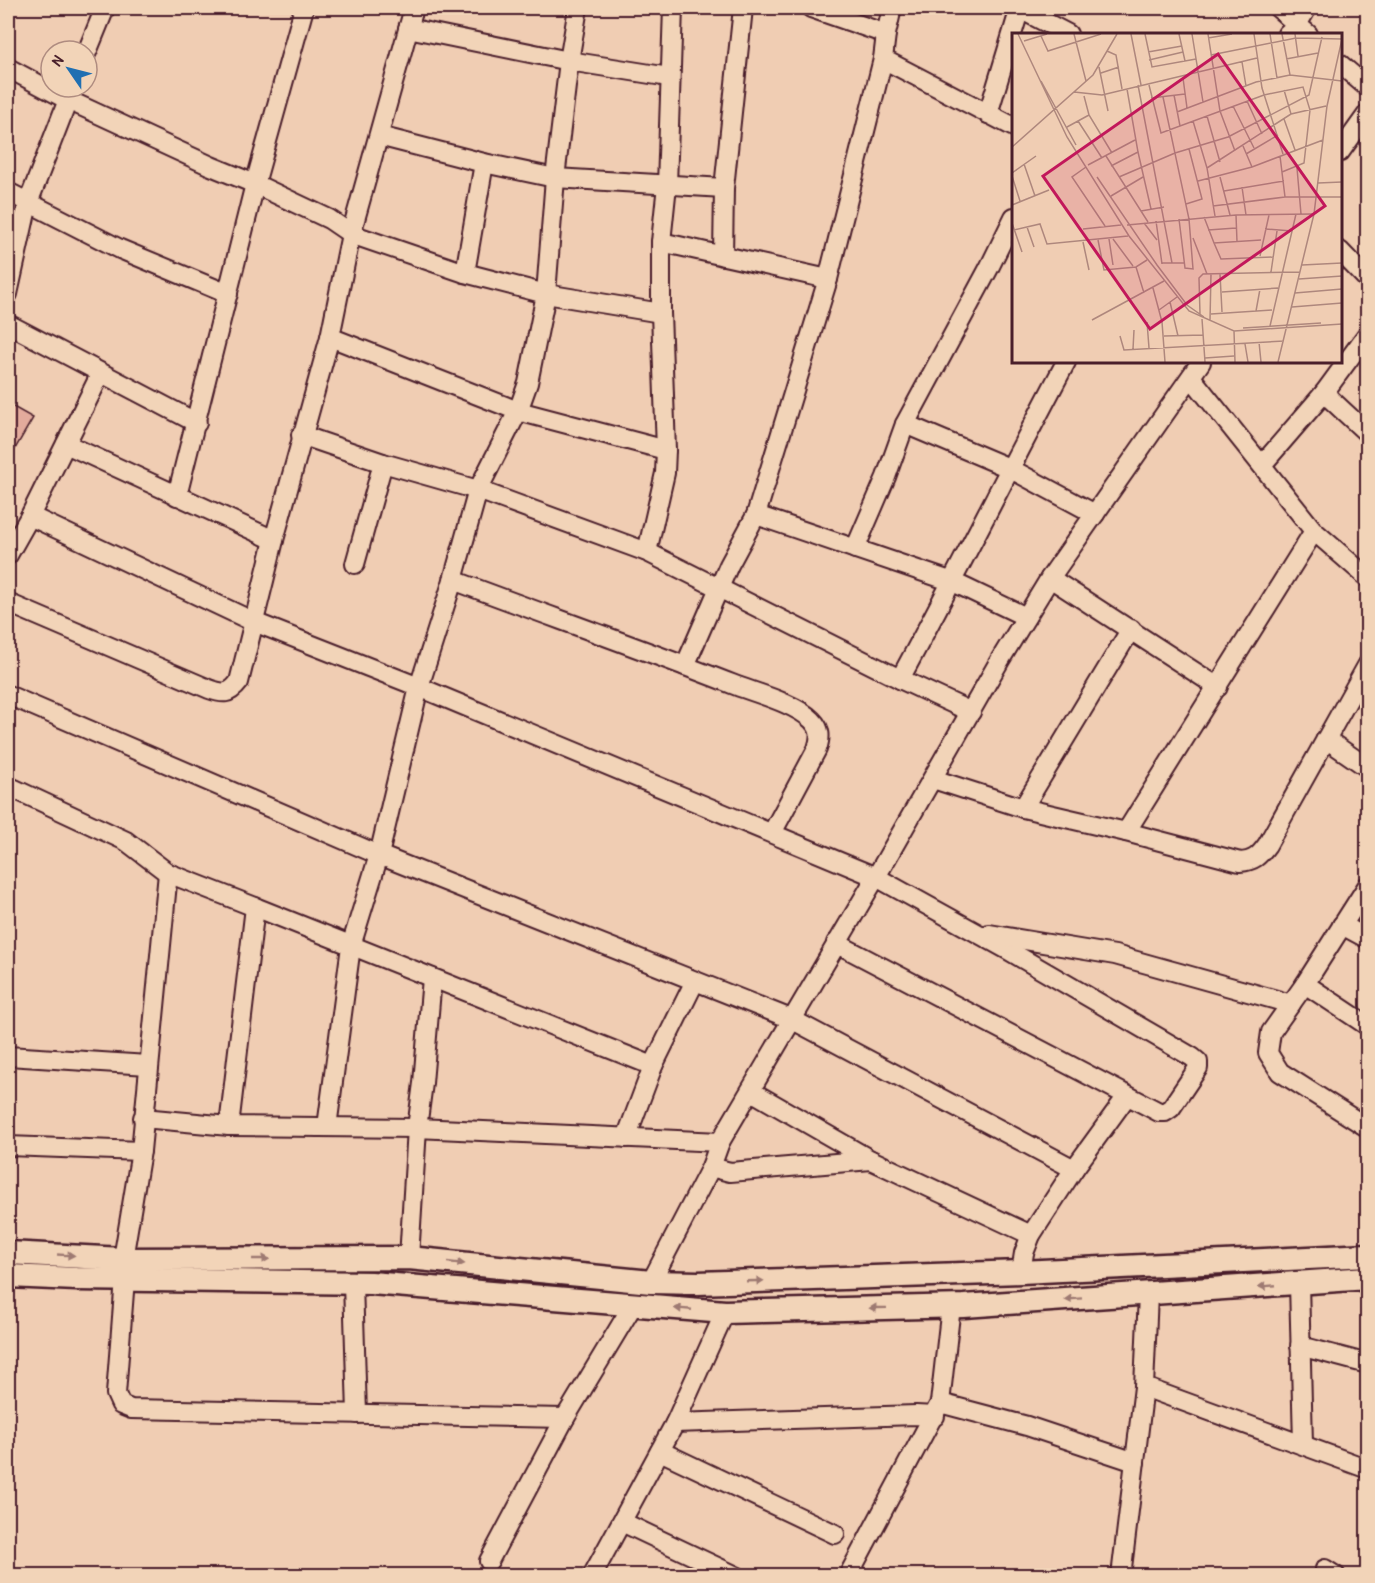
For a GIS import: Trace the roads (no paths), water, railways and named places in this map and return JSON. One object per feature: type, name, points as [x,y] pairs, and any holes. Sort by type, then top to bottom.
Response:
[{"type":"main road","points":[[8,1253],[124,1269],[353,1283],[725,1312],[951,1306],[1368,1278]]},
{"type":"main road","points":[[8,1276],[409,1258],[651,1282],[698,1283],[1021,1272],[1368,1255]]},
{"type":"street","points":[[92,39],[105,8]]},
{"type":"street","points":[[177,496],[255,184],[304,8]]},
{"type":"street","points":[[8,603],[187,681],[221,693],[233,690],[239,682],[301,435],[330,337],[351,234],[414,8]]},
{"type":"street","points":[[327,1127],[351,946],[379,855],[419,687],[453,580],[478,490],[518,411],[528,383],[546,294],[555,178],[569,61],[578,8]]},
{"type":"street","points":[[647,552],[665,473],[661,243],[667,185],[673,8]]},
{"type":"street","points":[[723,256],[724,188],[743,8]]},
{"type":"street","points":[[811,8],[886,34]]},
{"type":"street","points":[[685,666],[729,565],[756,515],[828,279],[883,59],[892,8]]},
{"type":"street","points":[[1012,33],[1020,8],[1066,33]]},
{"type":"street","points":[[1278,8],[1297,31],[1307,8]]},
{"type":"street","points":[[408,28],[569,61],[669,76]]},
{"type":"street","points":[[988,114],[1012,34]]},
{"type":"street","points":[[883,59],[1012,126]]},
{"type":"street","points":[[1342,65],[1368,88]]},
{"type":"street","points":[[8,68],[39,80]]},
{"type":"street","points":[[8,294],[28,203],[68,99]]},
{"type":"street","points":[[82,99],[211,166],[329,219],[351,234],[465,273],[546,294],[661,313]]},
{"type":"street","points":[[1342,151],[1368,113]]},
{"type":"street","points":[[379,136],[484,163],[555,178],[724,188]]},
{"type":"street","points":[[465,273],[484,163]]},
{"type":"street","points":[[8,192],[120,249],[228,294]]},
{"type":"street","points":[[855,549],[886,477],[905,424],[1012,221]]},
{"type":"street","points":[[661,243],[828,279]]},
{"type":"street","points":[[1342,252],[1368,280]]},
{"type":"street","points":[[8,324],[197,423]]},
{"type":"street","points":[[1262,465],[1324,393],[1368,333]]},
{"type":"street","points":[[330,337],[518,411],[666,450]]},
{"type":"street","points":[[900,679],[953,582],[1009,468],[1065,363]]},
{"type":"street","points":[[651,1282],[711,1167],[720,1142],[1026,617],[1050,578],[1200,363]]},
{"type":"street","points":[[8,555],[30,516],[101,373]]},
{"type":"street","points":[[1191,377],[1314,531],[1368,578]]},
{"type":"street","points":[[1324,393],[1368,434]]},
{"type":"street","points":[[905,424],[1009,468],[1095,514]]},
{"type":"street","points":[[301,435],[383,463],[478,490],[647,552],[900,679],[971,712]]},
{"type":"street","points":[[66,444],[274,540]]},
{"type":"street","points":[[355,564],[383,463]]},
{"type":"street","points":[[756,515],[953,582],[1026,617]]},
{"type":"street","points":[[30,516],[254,622],[419,687],[876,877],[1182,1051],[1198,1062],[1198,1068],[1171,1108],[1165,1112],[1159,1112],[836,944]]},
{"type":"street","points":[[1126,832],[1314,531]]},
{"type":"street","points":[[1050,578],[1218,687]]},
{"type":"street","points":[[453,580],[685,666],[793,708],[811,719],[819,730],[820,739],[817,749],[772,833]]},
{"type":"street","points":[[1023,808],[1131,629]]},
{"type":"street","points":[[933,779],[1023,808],[1240,862],[1250,861],[1259,856],[1267,845],[1368,663]]},
{"type":"street","points":[[8,695],[379,855],[791,1019],[1074,1170]]},
{"type":"street","points":[[1326,739],[1368,768]]},
{"type":"street","points":[[8,786],[126,841],[168,873],[653,1066]]},
{"type":"street","points":[[168,873],[141,1151],[124,1269],[116,1394],[121,1405],[131,1410],[565,1419]]},
{"type":"street","points":[[1368,885],[1305,984],[1271,1032],[1268,1053],[1280,1072],[1368,1128]]},
{"type":"street","points":[[229,1126],[255,907]]},
{"type":"street","points":[[1342,925],[1368,939]]},
{"type":"street","points":[[975,932],[1115,955],[1291,1004]]},
{"type":"street","points":[[409,1258],[417,1128],[432,978]]},
{"type":"street","points":[[626,1138],[653,1066],[695,981]]},
{"type":"street","points":[[1305,984],[1368,1026]]},
{"type":"street","points":[[8,1056],[148,1065]]},
{"type":"street","points":[[750,1091],[871,1160],[1031,1234]]},
{"type":"street","points":[[1021,1272],[1024,1253],[1031,1234],[1127,1096]]},
{"type":"street","points":[[143,1118],[229,1126],[417,1128],[720,1142]]},
{"type":"street","points":[[8,1146],[141,1151]]},
{"type":"street","points":[[711,1167],[730,1172],[871,1160]]},
{"type":"street","points":[[353,1283],[357,1414]]},
{"type":"street","points":[[1299,1283],[1303,1444]]},
{"type":"street","points":[[1121,1575],[1144,1386],[1148,1294]]},
{"type":"street","points":[[489,1561],[565,1419],[633,1305]]},
{"type":"street","points":[[848,1575],[938,1410],[951,1306]]},
{"type":"street","points":[[592,1575],[675,1423],[725,1312]]},
{"type":"street","points":[[1300,1346],[1368,1364]]},
{"type":"street","points":[[1144,1386],[1368,1469]]},
{"type":"street","points":[[675,1423],[916,1415],[938,1410],[1027,1426],[1135,1462]]},
{"type":"street","points":[[660,1451],[835,1534]]},
{"type":"street","points":[[622,1522],[736,1575]]}]
